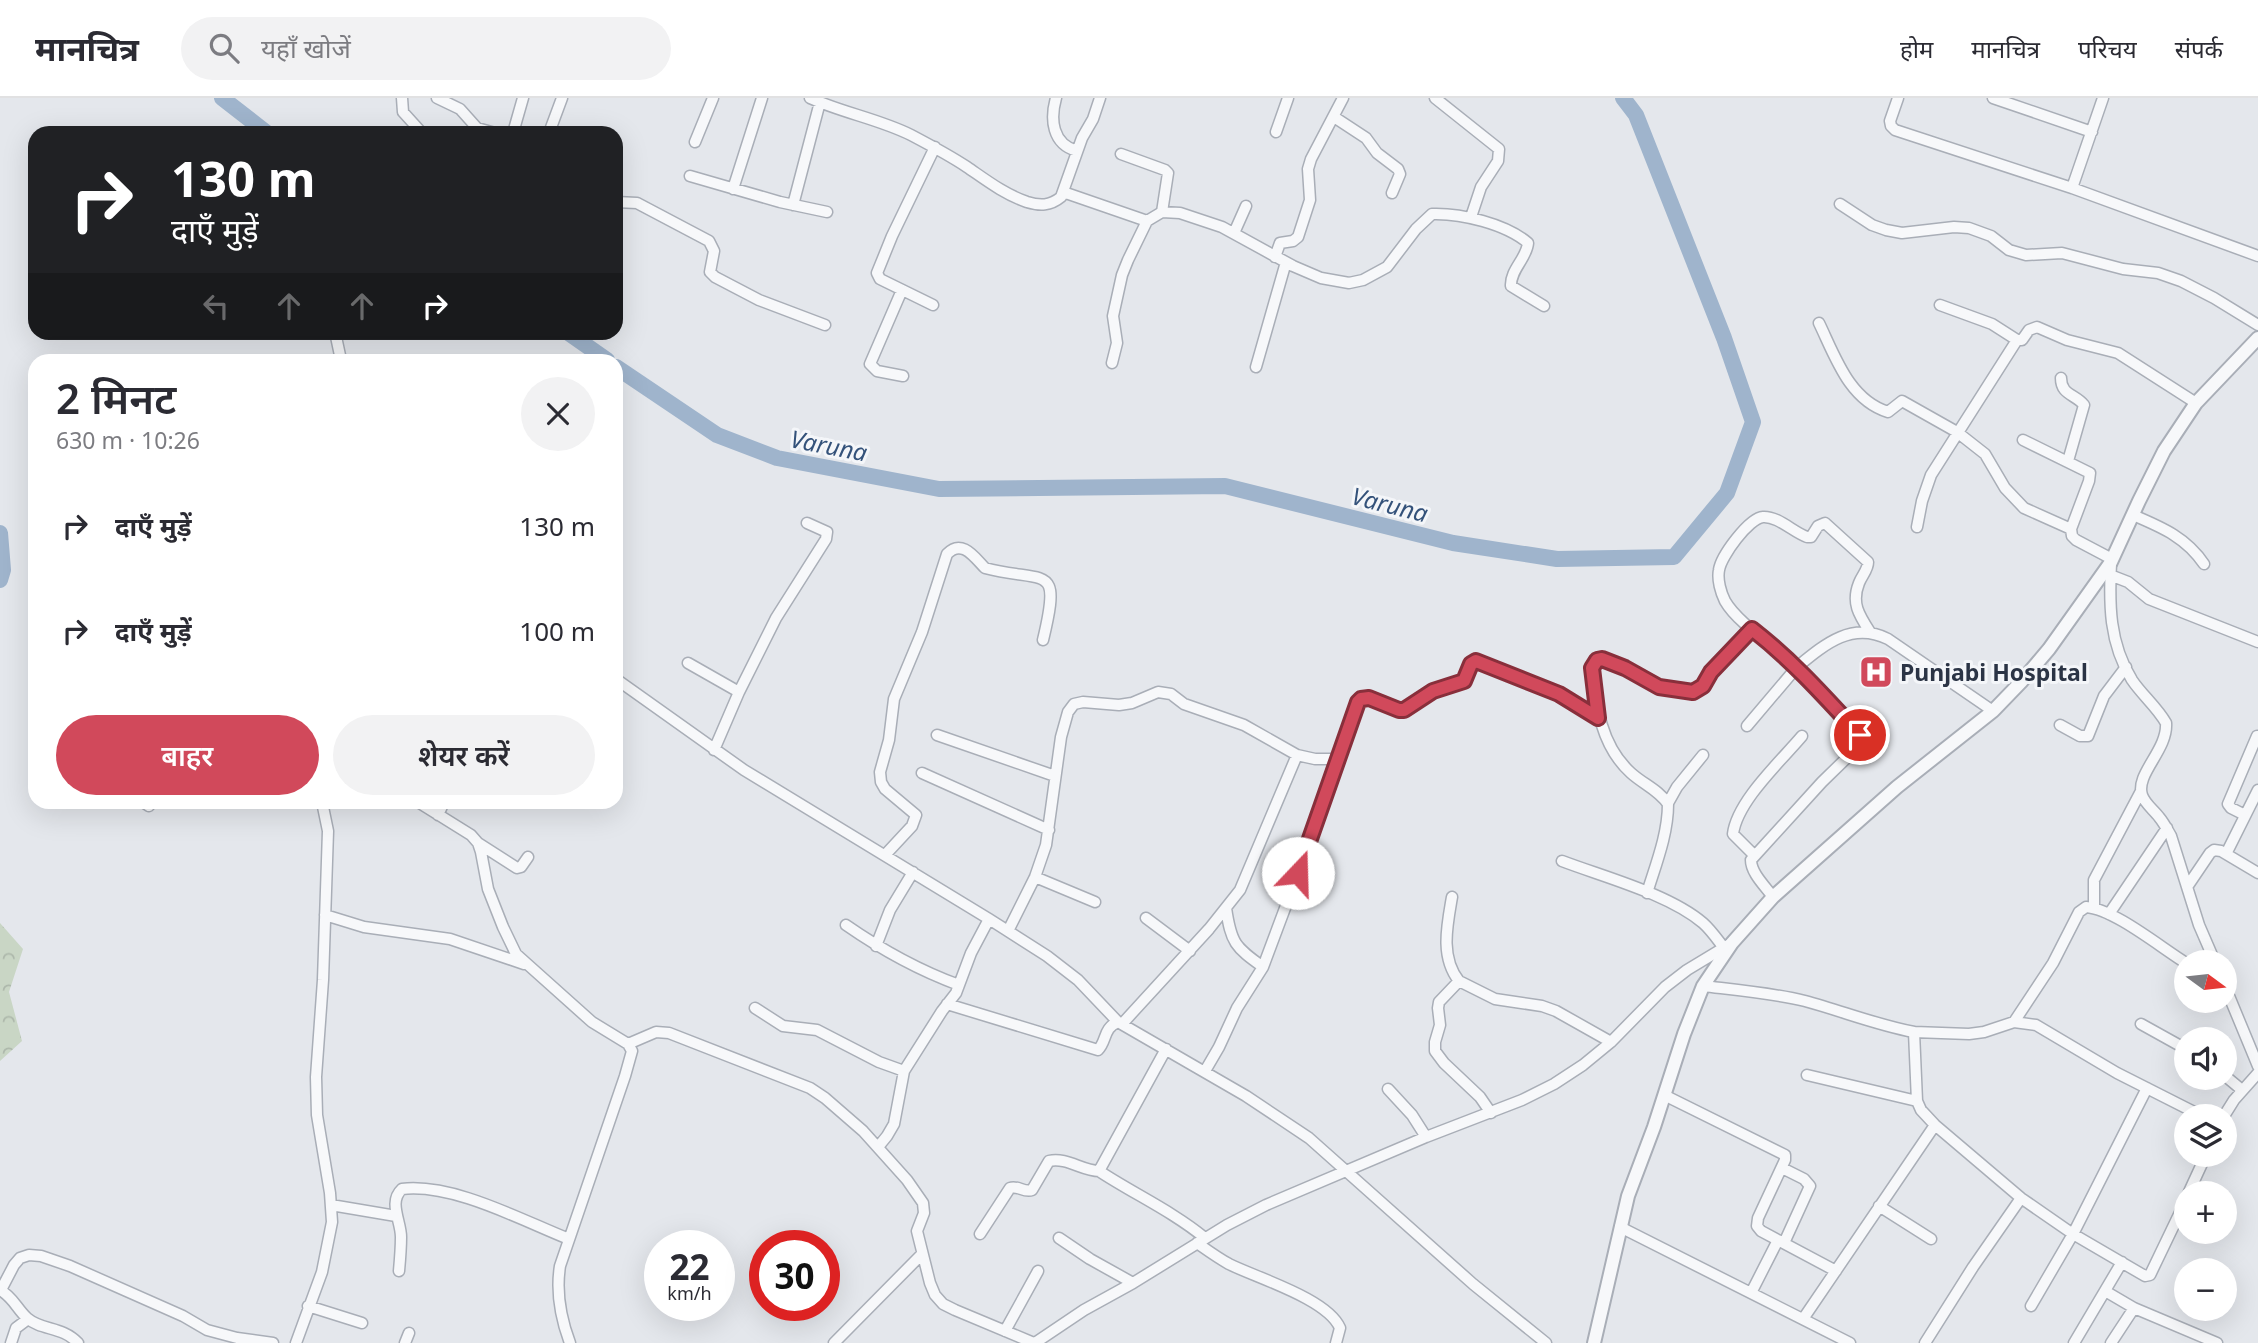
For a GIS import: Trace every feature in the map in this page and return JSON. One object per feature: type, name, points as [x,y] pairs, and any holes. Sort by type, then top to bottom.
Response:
[{"type":"street","points":[[402,98],[403,112],[416,126]]},
{"type":"street","points":[[438,98],[460,109],[474,126]]},
{"type":"street","points":[[515,126],[523,98]]},
{"type":"street","points":[[552,126],[562,98]]},
{"type":"street","points":[[695,142],[713,98]]},
{"type":"street","points":[[733,189],[762,98]]},
{"type":"street","points":[[1056,98],[1052,117],[1059,140],[1063,145],[1077,151]]},
{"type":"street","points":[[793,205],[815,100],[834,103],[935,147],[988,182],[1027,202],[1041,205],[1053,203],[1061,197],[1077,151],[1101,98]]},
{"type":"street","points":[[1276,132],[1288,98]]},
{"type":"street","points":[[1275,257],[1282,241],[1293,242],[1298,237],[1310,200],[1308,169],[1311,159],[1343,98]]},
{"type":"street","points":[[1434,98],[1499,149],[1499,160],[1481,187],[1471,217]]},
{"type":"street","points":[[1898,98],[1890,121],[1895,130],[2072,188],[2258,256]]},
{"type":"street","points":[[1996,98],[2025,103],[2091,132]]},
{"type":"street","points":[[2072,188],[2103,98]]},
{"type":"street","points":[[1334,117],[1366,138],[1377,153],[1398,169],[1400,174],[1392,193]]},
{"type":"street","points":[[933,306],[880,279],[877,269],[935,147]]},
{"type":"street","points":[[1121,155],[1168,173],[1162,212]]},
{"type":"street","points":[[690,176],[827,212]]},
{"type":"street","points":[[1063,192],[1147,221]]},
{"type":"street","points":[[623,202],[636,203],[709,241],[714,251],[710,272],[715,277],[759,300],[825,325]]},
{"type":"street","points":[[1840,204],[1872,225],[1886,230],[1902,233],[1954,227],[1969,228],[1991,236],[2009,250],[2026,256],[2062,253],[2123,269],[2158,273],[2214,298],[2258,326]]},
{"type":"street","points":[[1234,233],[1246,206]]},
{"type":"street","points":[[1112,363],[1117,343],[1113,316],[1122,275],[1147,221],[1162,212],[1180,213],[1234,233],[1275,257],[1335,282],[1356,281],[1387,267],[1416,229],[1432,214],[1471,217],[1490,223],[1528,243],[1511,278],[1511,286],[1544,306]]},
{"type":"street","points":[[1256,367],[1286,262]]},
{"type":"street","points":[[902,290],[870,364],[877,371],[903,376]]},
{"type":"street","points":[[1941,305],[1992,324],[2017,340],[2022,340],[2029,330],[2037,327],[2067,340],[2118,353],[2196,403]]},
{"type":"street","points":[[1819,323],[1842,372],[1858,393],[1888,412],[1902,401],[1906,402],[1957,432],[1985,454],[2005,488],[2024,508],[2071,529]]},
{"type":"street","points":[[1594,1343],[1628,1196],[1703,986],[1728,946],[1773,897],[1897,787],[1993,711],[2021,682],[2111,566],[2164,451],[2196,403],[2258,338]]},
{"type":"street","points":[[1917,527],[1926,485],[2017,340]]},
{"type":"street","points":[[2061,378],[2064,392],[2084,405],[2068,461]]},
{"type":"street","points":[[2023,440],[2087,470],[2090,476],[2071,529],[2076,540],[2149,599],[2258,642]]},
{"type":"street","points":[[2133,515],[2186,542],[2204,564]]},
{"type":"street","points":[[1773,897],[1750,865],[1754,855],[1862,741],[1860,735],[1797,667],[1735,614],[1725,601],[1719,585],[1719,569],[1724,556],[1741,534],[1759,518],[1766,517],[1807,537],[1811,537],[1818,526],[1825,523],[1868,562],[1868,569],[1859,582],[1854,603],[1870,632]]},
{"type":"street","points":[[714,750],[776,618],[826,539],[825,530],[807,523]]},
{"type":"street","points":[[885,855],[912,826],[916,815],[894,798],[881,782],[880,772],[889,740],[894,699],[922,632],[947,554],[958,548],[973,553],[985,568],[1032,575],[1048,583],[1051,606],[1043,640]]},
{"type":"street","points":[[2094,908],[2094,880],[2165,741],[2166,723],[2143,695],[2126,667],[2111,624],[2111,566]]},
{"type":"street","points":[[1668,803],[1658,792],[1631,773],[1608,742],[1598,718],[1592,668],[1597,660],[1602,659],[1659,687],[1693,692],[1703,686],[1711,672],[1752,629]]},
{"type":"street","points":[[1747,726],[1797,667],[1832,641],[1856,632],[1870,632],[1888,639],[1993,711]]},
{"type":"street","points":[[1205,1071],[1241,1000],[1263,967],[1361,699],[1369,698],[1404,710],[1433,691],[1464,681],[1471,664],[1476,661],[1559,694],[1598,718]]},
{"type":"street","points":[[688,663],[739,692]]},
{"type":"street","points":[[2060,725],[2080,736],[2088,736],[2104,696],[2126,667]]},
{"type":"street","points":[[623,685],[714,750],[989,919],[1063,968],[1120,1023],[1205,1071],[1290,1125],[1473,1284],[1546,1343]]},
{"type":"street","points":[[1008,931],[1035,877],[1046,845],[1064,723],[1074,704],[1083,702],[1119,705],[1132,703],[1158,692],[1171,694],[1184,704],[1244,725],[1297,755],[1315,759],[1338,759]]},
{"type":"street","points":[[937,735],[1055,776]]},
{"type":"street","points":[[1754,855],[1733,834],[1738,818],[1751,796],[1802,736]]},
{"type":"street","points":[[2245,815],[2228,804],[2257,736]]},
{"type":"street","points":[[947,1004],[1096,1050],[1101,1048],[1108,1027],[1120,1023],[1190,951],[1226,908],[1244,881],[1297,755]]},
{"type":"street","points":[[1647,893],[1662,846],[1668,803],[1677,787],[1703,755]]},
{"type":"street","points":[[922,774],[1049,830]]},
{"type":"street","points":[[2226,854],[2258,790]]},
{"type":"street","points":[[2141,792],[2144,800],[2167,828],[2199,925],[2210,950]]},
{"type":"street","points":[[296,1343],[322,1272],[329,1243],[331,1205],[317,1115],[316,1077],[323,980],[328,831],[323,809]]},
{"type":"street","points":[[430,809],[517,868],[521,867],[528,857]]},
{"type":"street","points":[[438,814],[440,809]]},
{"type":"street","points":[[2109,914],[2167,828]]},
{"type":"street","points":[[478,842],[488,889],[516,954],[592,1022],[628,1044],[632,1051],[560,1265],[557,1281],[570,1343]]},
{"type":"street","points":[[2187,887],[2214,850],[2258,873]]},
{"type":"street","points":[[1562,861],[1647,893],[1686,911],[1728,946]]},
{"type":"street","points":[[876,946],[890,910],[912,872]]},
{"type":"street","points":[[1035,877],[1095,902]]},
{"type":"street","points":[[1452,897],[1447,926],[1448,961],[1459,981],[1496,999],[1542,1006],[1556,1011],[1611,1042]]},
{"type":"street","points":[[2014,1022],[2053,963],[2080,912],[2086,907],[2109,914],[2174,955]]},
{"type":"street","points":[[1226,908],[1232,940],[1247,956],[1263,967]]},
{"type":"street","points":[[325,915],[364,927],[450,939],[526,964]]},
{"type":"street","points":[[1146,918],[1190,951]]},
{"type":"street","points":[[878,1147],[894,1124],[904,1071],[959,985],[971,953],[989,919]]},
{"type":"street","points":[[846,925],[876,946],[915,967],[959,985]]},
{"type":"street","points":[[628,1044],[650,1034],[662,1032],[790,1079],[825,1098],[878,1147],[923,1203],[924,1213],[916,1231],[935,1295],[943,1304],[1035,1343],[1084,1310],[1201,1240],[1266,1205],[1343,1170],[1522,1100],[1554,1084],[1611,1042],[1665,988],[1688,970],[1728,946]]},
{"type":"street","points":[[1459,981],[1439,1003],[1440,1025],[1435,1051],[1444,1063],[1473,1089],[1490,1113]]},
{"type":"street","points":[[1703,986],[1801,1000],[1886,1027],[1914,1032],[1969,1034],[2014,1022],[2036,1025],[2178,1104]]},
{"type":"street","points":[[755,1008],[783,1026],[817,1030],[879,1062],[904,1071]]},
{"type":"street","points":[[2236,1013],[2258,1066]]},
{"type":"street","points":[[2141,1024],[2174,1042]]},
{"type":"street","points":[[1914,1032],[1917,1101],[1921,1110],[1976,1162],[2021,1198],[2073,1234],[2145,1276],[2150,1275],[2174,1225]]},
{"type":"street","points":[[1099,1171],[1166,1049]]},
{"type":"street","points":[[2232,1104],[2258,1073]]},
{"type":"street","points":[[1807,1075],[1917,1101]]},
{"type":"street","points":[[2237,1086],[2242,1090]]},
{"type":"street","points":[[2031,1306],[2073,1234],[2147,1088]]},
{"type":"street","points":[[1388,1089],[1412,1115],[1426,1136]]},
{"type":"street","points":[[1664,1095],[1785,1155],[1782,1168],[1758,1217],[1757,1226],[1761,1231],[1836,1271]]},
{"type":"street","points":[[1803,1319],[1935,1125]]},
{"type":"street","points":[[980,1234],[1010,1188],[1032,1190],[1037,1186],[1049,1161],[1061,1160],[1099,1171],[1173,1214],[1228,1263],[1306,1298],[1330,1313],[1340,1328],[1336,1343]]},
{"type":"street","points":[[1751,1293],[1810,1186],[1804,1179],[1782,1168]]},
{"type":"street","points":[[399,1271],[401,1236],[396,1216],[396,1197],[402,1189],[434,1190],[472,1199],[569,1239]]},
{"type":"street","points":[[1926,1343],[1973,1267],[2021,1198]]},
{"type":"street","points":[[331,1205],[396,1216]]},
{"type":"street","points":[[1879,1206],[1931,1239]]},
{"type":"street","points":[[1619,1227],[1850,1343]]},
{"type":"street","points":[[1059,1238],[1133,1283]]},
{"type":"street","points":[[834,1343],[922,1254]]},
{"type":"street","points":[[78,1343],[62,1331],[28,1319],[8,1295],[0,1290],[13,1265],[20,1258],[29,1255],[41,1256],[70,1266],[183,1316],[207,1330],[237,1340],[273,1343]]},
{"type":"street","points":[[2074,1343],[2122,1262]]},
{"type":"street","points":[[1004,1331],[1038,1271]]},
{"type":"street","points":[[2105,1291],[2134,1308],[2217,1343]]},
{"type":"street","points":[[308,1306],[362,1323]]},
{"type":"street","points":[[2111,1343],[2134,1308]]},
{"type":"street","points":[[10,1343],[16,1328],[28,1319]]},
{"type":"green space","points":[[0,923],[23,949],[9,992],[22,1041],[0,1061]]},
{"type":"waterway","name":"Varuna","points":[[222,98],[258,126]]},
{"type":"waterway","name":"Varuna","points":[[623,372],[717,435],[777,458],[939,489],[1225,486],[1453,543],[1557,559],[1674,557],[1727,493],[1753,422],[1724,338],[1636,115],[1623,98]]},
{"type":"waterway","name":"Varuna","points":[[578,340],[598,354]]},
{"type":"waterway","name":"Varuna","points":[[0,533],[3,570],[0,580]]},
{"type":"place","name":"Punjabi Hospital","points":[[1876,672]]},
{"type":"route","points":[[1298,873],[1358,702],[1369,698],[1404,710],[1443,686],[1464,681],[1471,664],[1476,661],[1559,694],[1598,718],[1592,668],[1597,660],[1602,659],[1625,668],[1659,687],[1699,691],[1718,663],[1752,629],[1781,651],[1860,735]]}]
